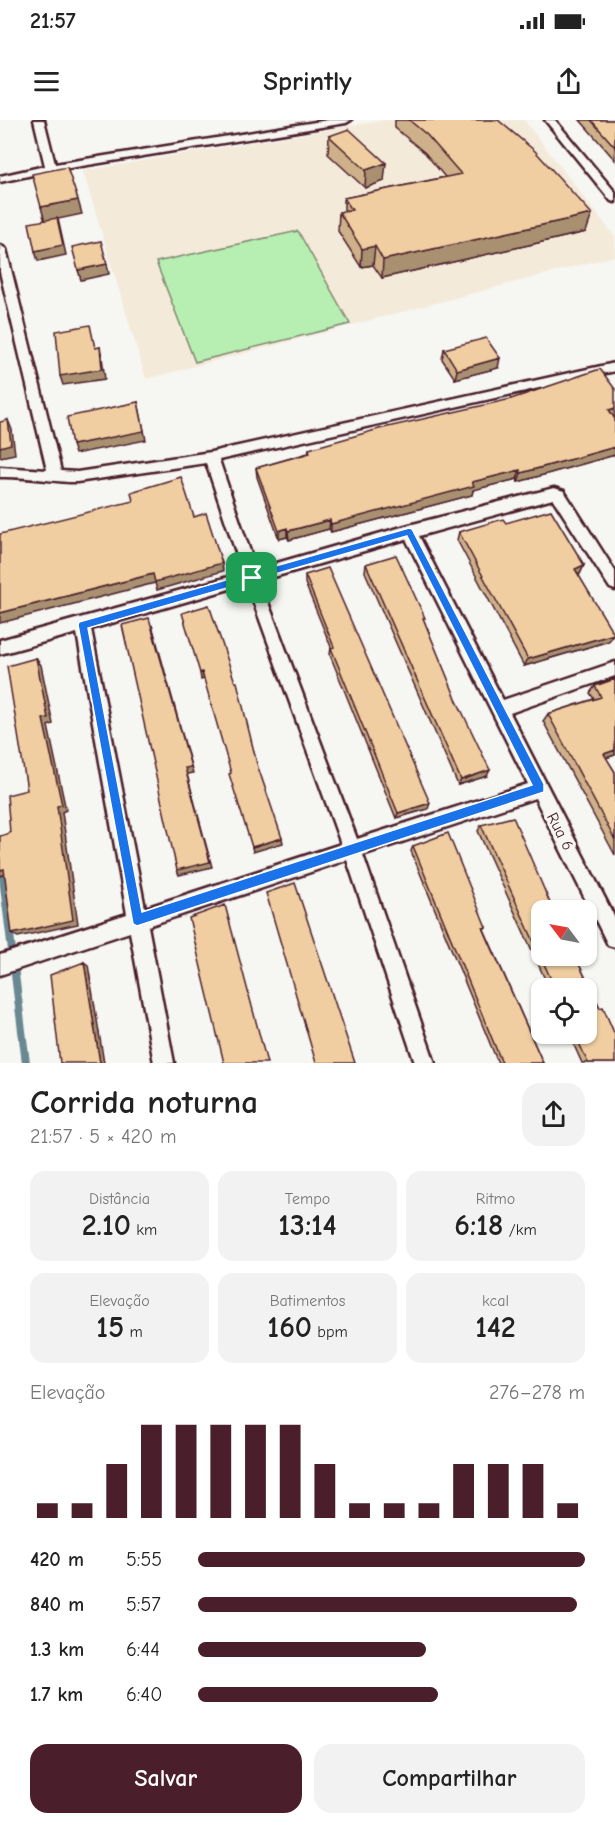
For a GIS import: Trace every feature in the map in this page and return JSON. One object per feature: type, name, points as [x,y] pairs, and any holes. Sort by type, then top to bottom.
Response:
[{"type":"street","points":[[39,120],[51,168]]},
{"type":"street","points":[[0,179],[298,124],[346,120]]},
{"type":"street","points":[[550,120],[615,199]]},
{"type":"street","points":[[0,249],[56,478]]},
{"type":"street","points":[[0,472],[19,470],[56,478],[211,457],[615,368]]},
{"type":"street","points":[[211,457],[252,578],[352,849],[425,1063]]},
{"type":"street","points":[[0,647],[252,578],[409,531],[556,493],[615,584]]},
{"type":"street","name":"Rua 6","points":[[409,531],[615,938]]},
{"type":"street","points":[[82,625],[164,1063]]},
{"type":"street","points":[[499,709],[615,669]]},
{"type":"street","points":[[0,964],[540,788]]},
{"type":"shaded area","points":[[385,120],[524,120],[615,237],[615,256],[146,379],[83,171]]},
{"type":"green space","points":[[298,231],[350,324],[195,362],[156,262]]},
{"type":"building","points":[[409,120],[498,120],[535,151],[592,214],[383,260],[375,246],[362,249],[339,212],[352,210],[344,198],[461,174],[427,135]]},
{"type":"building","points":[[591,120],[615,120],[615,147]]},
{"type":"building","points":[[349,129],[386,163],[366,170],[329,136]]},
{"type":"building","points":[[67,167],[78,200],[41,207],[32,174]]},
{"type":"building","points":[[57,218],[63,245],[35,251],[29,223]]},
{"type":"building","points":[[101,241],[107,264],[78,270],[72,247]]},
{"type":"building","points":[[90,325],[95,348],[100,347],[102,369],[60,376],[56,331]]},
{"type":"building","points":[[486,338],[500,358],[457,370],[444,349]]},
{"type":"building","points":[[600,369],[615,389],[615,408],[609,410],[615,419],[615,447],[521,473],[520,470],[472,482],[474,486],[331,524],[330,520],[288,531],[287,528],[279,531],[256,468],[310,453],[309,449],[379,429],[511,399]]},
{"type":"building","points":[[138,402],[144,431],[72,445],[67,417]]},
{"type":"building","points":[[8,420],[11,444],[0,447],[0,422]]},
{"type":"building","points":[[181,477],[194,517],[206,513],[222,563],[155,582],[153,574],[0,613],[0,534],[133,501],[131,492]]},
{"type":"building","points":[[551,510],[584,565],[575,569],[614,634],[528,659],[459,532],[503,519],[506,523]]},
{"type":"building","points":[[396,555],[425,618],[423,618],[457,701],[490,770],[461,780],[366,564]]},
{"type":"building","points":[[328,568],[430,803],[398,813],[331,648],[334,647],[305,575]]},
{"type":"building","points":[[209,605],[235,682],[237,682],[257,764],[282,838],[252,847],[229,774],[231,773],[202,672],[200,673],[182,613]]},
{"type":"building","points":[[149,618],[191,767],[185,768],[210,862],[177,870],[122,625]]},
{"type":"building","points":[[36,658],[48,718],[43,719],[62,805],[57,806],[73,920],[12,934],[4,869],[0,870],[0,836],[10,833],[7,795],[27,790],[7,666]]},
{"type":"building","points":[[615,679],[615,750],[604,754],[615,772],[615,840],[548,714],[601,697],[595,686]]},
{"type":"building","points":[[513,817],[549,900],[531,900],[531,935],[481,825]]},
{"type":"building","points":[[448,833],[486,927],[483,928],[531,1036],[531,1044],[535,1044],[543,1063],[502,1063],[413,846]]},
{"type":"building","points":[[295,883],[355,1063],[316,1063],[266,893]]},
{"type":"building","points":[[225,905],[267,1063],[224,1063],[189,918]]},
{"type":"building","points":[[84,962],[100,1063],[60,1063],[50,975]]},
{"type":"building","points":[[545,966],[580,966],[586,978],[550,978]]},
{"type":"building","points":[[597,1002],[600,1008],[603,1007],[615,1035],[615,1063],[588,1063],[579,1044],[597,1044]]},
{"type":"waterway","points":[[0,854],[26,1063]]},
{"type":"route","points":[[409,531],[540,788],[137,920],[82,625],[252,578],[409,531]]}]
